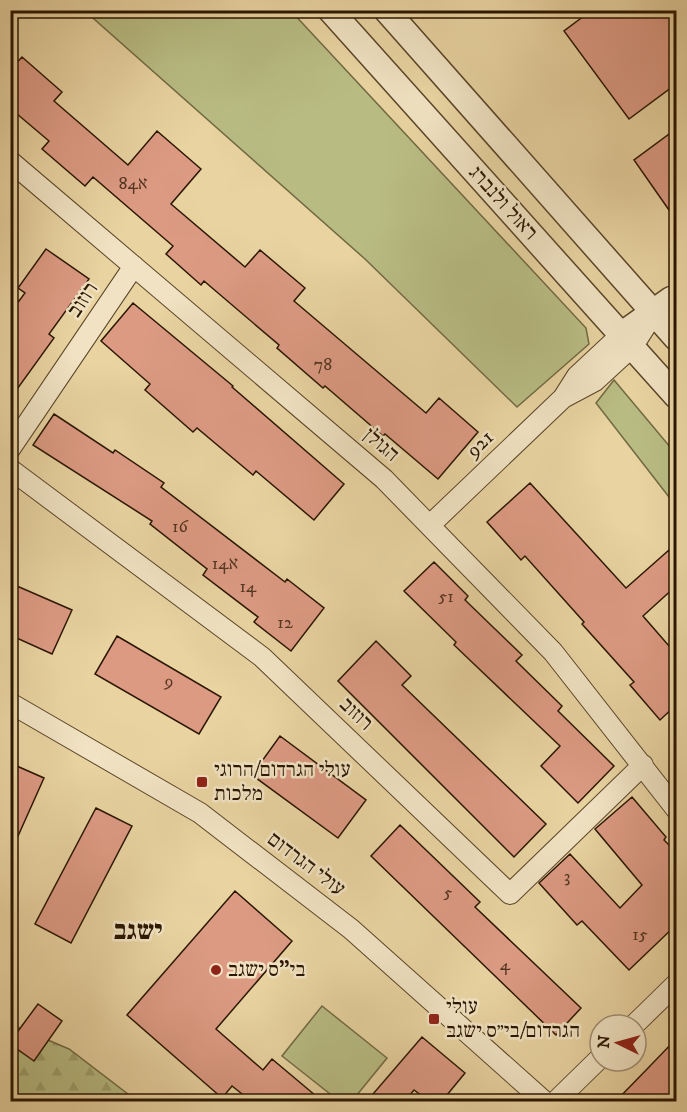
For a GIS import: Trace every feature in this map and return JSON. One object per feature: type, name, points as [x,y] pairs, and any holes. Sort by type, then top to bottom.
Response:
[{"type":"street","name":"ראול ולנברג","points":[[330,10],[676,396]]},
{"type":"street","name":"ראול ולנברג","points":[[386,10],[666,309],[676,338]]},
{"type":"street","name":"הגולן","points":[[10,161],[384,478],[553,652],[676,809]]},
{"type":"street","name":"רוזוב","points":[[10,449],[134,266]]},
{"type":"street","points":[[628,340],[666,309]]},
{"type":"street","name":"921","points":[[430,525],[563,398],[577,376],[628,340]]},
{"type":"street","name":"רוזוב","points":[[10,469],[262,657],[510,894],[643,765]]},
{"type":"street","name":"עולי הגרדום","points":[[10,703],[200,813],[351,929],[544,1101]]},
{"type":"street","points":[[646,1013],[676,984]]},
{"type":"street","points":[[555,1101],[588,1069]]},
{"type":"green space","points":[[85,11],[291,11],[586,328],[589,344],[517,407],[365,259]]},
{"type":"green space","points":[[614,380],[676,454],[676,506],[596,403]]},
{"type":"green space","points":[[322,1006],[387,1058],[352,1101],[339,1101],[282,1056]]},
{"type":"green space","points":[[10,1024],[69,1049],[137,1101],[21,1101],[11,1093]]},
{"type":"building","points":[[592,10],[676,10],[676,84],[629,119],[564,31]]},
{"type":"building","points":[[22,57],[62,92],[54,101],[128,165],[157,131],[201,169],[171,204],[245,267],[260,250],[305,288],[294,301],[426,413],[439,398],[478,432],[438,479],[325,386],[323,388],[277,348],[279,345],[204,281],[201,285],[166,254],[173,246],[93,177],[85,186],[42,149],[49,141],[10,108],[10,70]]},
{"type":"building","points":[[676,129],[676,220],[634,160]]},
{"type":"building","points":[[46,249],[89,279],[49,334],[54,338],[10,399],[10,313],[25,293],[18,288]]},
{"type":"building","points":[[133,303],[233,386],[344,484],[314,520],[256,471],[253,475],[197,428],[193,432],[145,390],[150,384],[101,341]]},
{"type":"building","points":[[54,414],[113,453],[115,450],[164,483],[161,487],[285,582],[287,579],[324,608],[291,651],[254,622],[258,617],[203,575],[207,569],[150,524],[152,521],[33,445]]},
{"type":"building","points":[[530,483],[626,588],[669,550],[676,558],[676,586],[643,616],[676,654],[676,705],[660,720],[630,685],[634,682],[582,624],[584,622],[525,556],[521,560],[487,522]]},
{"type":"building","points":[[434,562],[468,596],[465,600],[522,655],[516,661],[562,706],[558,711],[614,766],[578,803],[541,766],[560,746],[454,645],[456,642],[404,591]]},
{"type":"building","points":[[10,583],[72,610],[52,654],[10,635]]},
{"type":"building","points":[[117,636],[221,697],[199,734],[95,674]]},
{"type":"building","points":[[376,641],[411,676],[402,685],[546,824],[514,857],[338,681]]},
{"type":"building","points":[[280,736],[366,800],[338,838],[252,775]]},
{"type":"building","points":[[10,763],[44,778],[10,854]]},
{"type":"building","points":[[632,797],[666,837],[664,840],[676,852],[676,925],[629,970],[582,921],[577,925],[539,883],[570,854],[620,908],[642,885],[595,829]]},
{"type":"building","points":[[96,808],[132,826],[71,943],[35,924]]},
{"type":"building","points":[[400,825],[480,902],[475,907],[581,1008],[556,1035],[371,856]]},
{"type":"building","name":"בי\"ס ישגב","points":[[235,891],[292,941],[216,1029],[263,1070],[272,1059],[322,1101],[251,1101],[232,1086],[222,1098],[127,1015]]},
{"type":"building","points":[[38,1004],[62,1021],[34,1061],[10,1042]]},
{"type":"building","points":[[422,1037],[465,1073],[442,1101],[429,1101],[414,1090],[405,1101],[367,1101]]},
{"type":"building","points":[[676,1039],[676,1101],[616,1101],[643,1073],[648,1073],[650,1066]]},
{"type":"place","name":"עולי הגרדום/הרוגי מלכות","points":[[202,782]]},
{"type":"place","name":"בי\"ס ישגב","points":[[216,970]]},
{"type":"place","name":"עולי הגרדום/בי״ס ישגב","points":[[434,1019]]},
{"type":"district","name":"ישגב","points":[[138,931]]}]
